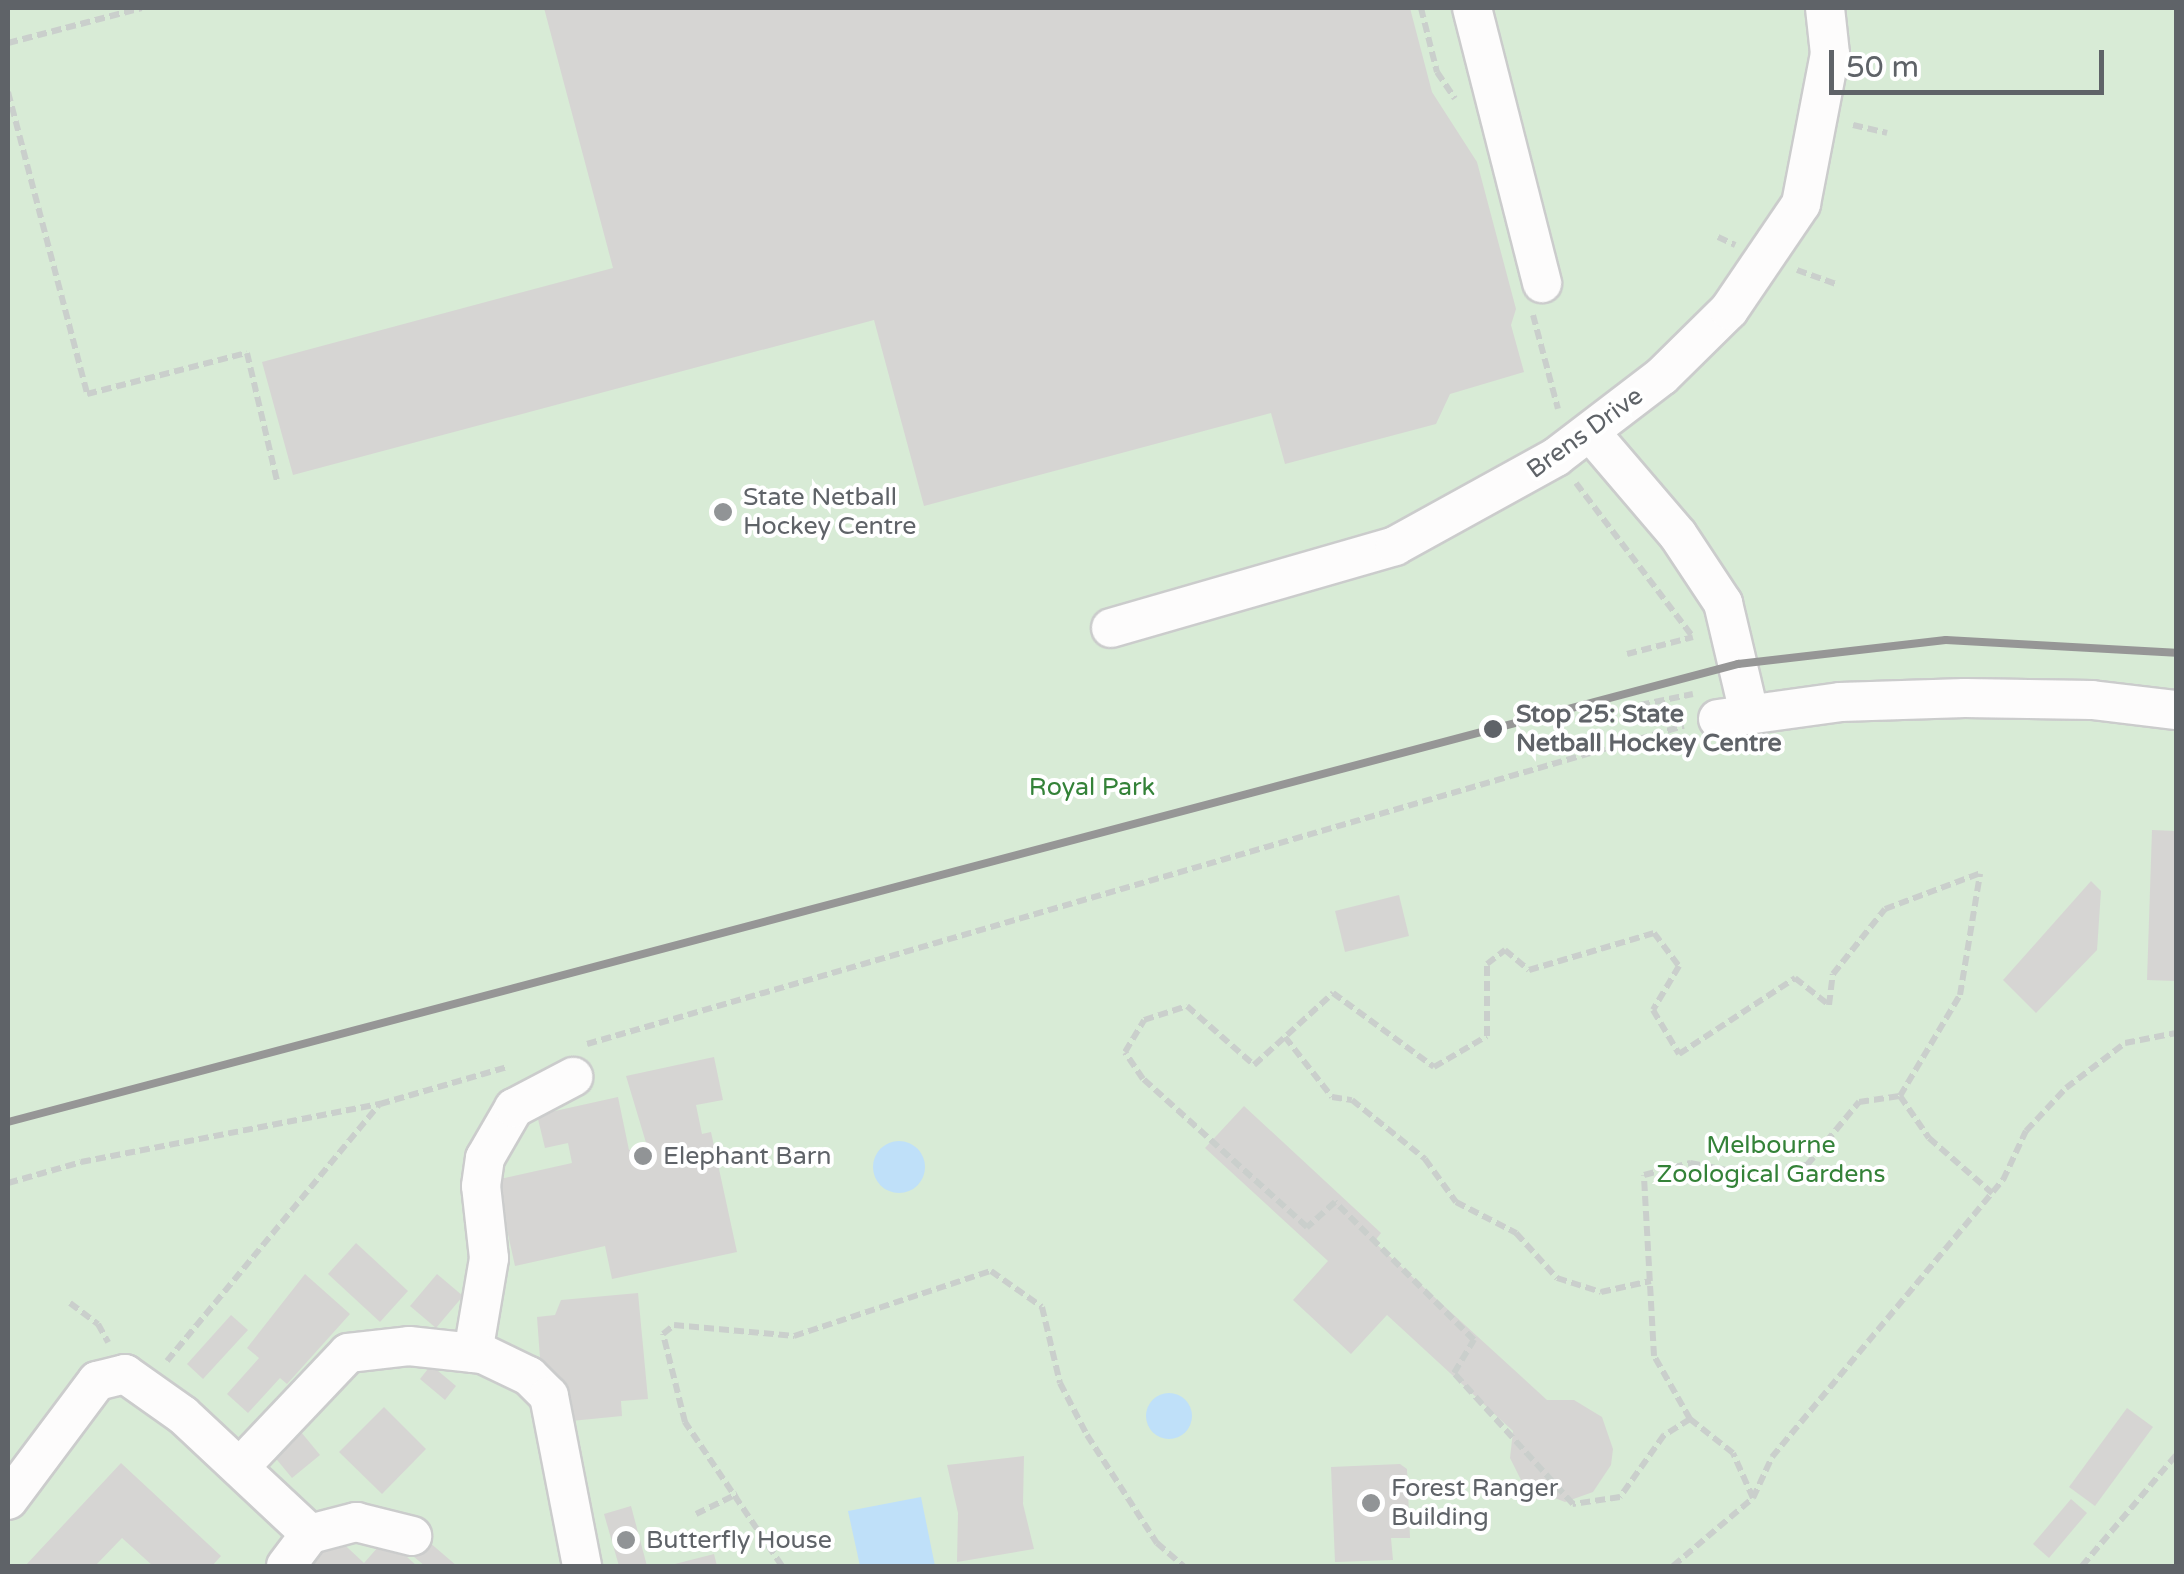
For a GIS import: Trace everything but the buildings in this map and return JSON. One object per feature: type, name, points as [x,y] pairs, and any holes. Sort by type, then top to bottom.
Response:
[{"type":"street","points":[[1472,8],[1536,292]]},
{"type":"street","name":"Brens Drive","points":[[1111,628],[1395,546],[1489,500],[1556,457],[1662,376],[1729,310],[1801,204],[1830,54],[1826,8]]},
{"type":"street","points":[[1590,432],[1678,535],[1723,603],[1734,716],[1965,698],[2092,700],[2176,710]]},
{"type":"street","points":[[473,1352],[489,1258],[481,1186],[486,1158],[514,1108],[572,1063]]},
{"type":"street","points":[[240,1468],[348,1353],[385,1346],[473,1352],[520,1370],[548,1396],[582,1566]]},
{"type":"street","points":[[8,1500],[109,1374],[148,1385],[310,1534]]},
{"type":"street","points":[[286,1566],[310,1534],[356,1522],[412,1536]]},
{"type":"path","points":[[8,43],[140,8]]},
{"type":"path","points":[[1421,8],[1437,72],[1458,104]]},
{"type":"path","points":[[8,92],[87,394],[247,354],[276,481]]},
{"type":"path","points":[[1536,292],[1565,434],[1556,457],[1694,637],[1700,654]]},
{"type":"path","points":[[1626,654],[1694,637]]},
{"type":"path","points":[[572,1063],[1734,716],[1710,690],[1640,706]]},
{"type":"path","points":[[1690,1419],[1664,1434],[1620,1497],[1573,1504],[1454,1373],[1474,1340],[1335,1202],[1307,1227],[1142,1078],[1125,1052],[1144,1020],[1187,1006],[1254,1065],[1333,994],[1434,1067],[1487,1036],[1487,964],[1505,950],[1529,970],[1654,933],[1679,966],[1653,1010],[1679,1054],[1795,978],[1829,1005],[1833,974],[1885,909],[1980,873],[1960,995],[1900,1096]]},
{"type":"path","points":[[1673,1566],[1752,1498],[1772,1458],[1992,1193],[2026,1131],[2066,1088],[2125,1043],[2176,1034]]},
{"type":"path","points":[[1285,1037],[1332,1097],[1352,1100],[1396,1135],[1425,1159],[1456,1202],[1516,1234],[1557,1278],[1601,1292],[1651,1281]]},
{"type":"path","points":[[8,1184],[81,1162],[380,1104],[514,1065]]},
{"type":"path","points":[[1900,1096],[1928,1138],[1992,1193]]},
{"type":"path","points":[[1752,1498],[1733,1453],[1690,1419],[1654,1356],[1644,1175],[1690,1163],[1742,1172],[1806,1165],[1860,1102],[1900,1096]]},
{"type":"path","points":[[148,1385],[380,1104]]},
{"type":"path","points":[[782,1566],[738,1494],[685,1422],[662,1334],[674,1325],[794,1336],[992,1271],[1042,1307],[1060,1383],[1087,1435],[1157,1542],[1183,1566]]},
{"type":"path","points":[[70,1303],[104,1332],[109,1374]]},
{"type":"path","points":[[2082,1566],[2176,1455]]},
{"type":"path","points":[[696,1514],[738,1494]]},
{"type":"green space","name":"Royal Park","points":[[8,8],[2176,8],[2176,1566],[8,1566]]},
{"type":"water","points":[[899,1141],[917,1149],[925,1167],[917,1185],[899,1193],[881,1185],[873,1167],[881,1149]]},
{"type":"water","points":[[1169,1393],[1186,1399],[1192,1416],[1186,1433],[1169,1439],[1152,1433],[1146,1416],[1152,1399]]},
{"type":"water","points":[[921,1497],[935,1566],[860,1566],[848,1511]]},
{"type":"transit line","points":[[8,1122],[1738,664],[1946,640],[2176,653]]},
{"type":"place","name":"State Netball Hockey Centre","points":[[723,512]]},
{"type":"place","name":"Stop 25: State Netball Hockey Centre","points":[[1493,729]]},
{"type":"place","name":"Elephant Barn","points":[[643,1156]]},
{"type":"place","name":"Forest Ranger Building","points":[[1371,1503]]},
{"type":"place","name":"Butterfly House","points":[[626,1540]]},
{"type":"park label","name":"Melbourne Zoological Gardens","points":[[1771,1160]]}]
